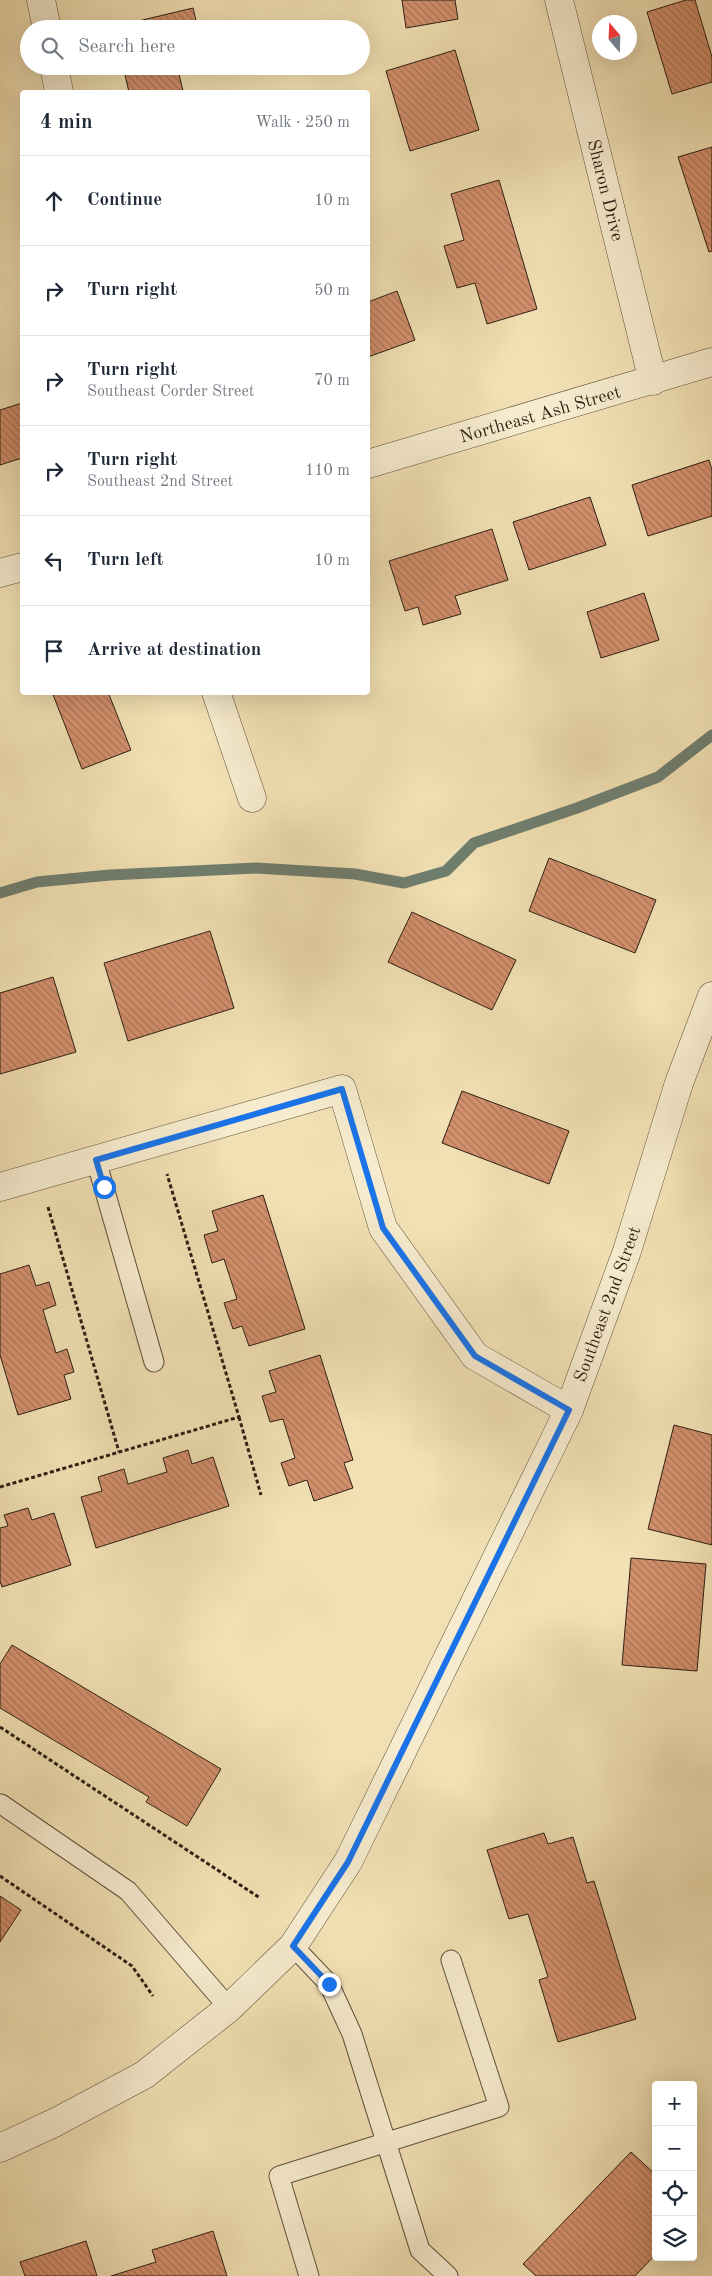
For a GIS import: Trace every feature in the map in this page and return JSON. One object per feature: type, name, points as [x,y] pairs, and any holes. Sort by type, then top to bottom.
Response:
[{"type":"street","points":[[41,0],[45,20]]},
{"type":"street","name":"Sharon Drive","points":[[559,0],[653,381]]},
{"type":"street","points":[[56,75],[59,90]]},
{"type":"street","name":"Northeast Ash Street","points":[[370,463],[712,362]]},
{"type":"street","points":[[0,573],[20,568]]},
{"type":"street","points":[[217,695],[252,798]]},
{"type":"street","name":"Southeast 2nd Street","points":[[0,2148],[56,2122],[144,2075],[229,2008],[293,1946],[348,1862],[569,1410],[627,1251],[679,1083],[712,996]]},
{"type":"street","points":[[0,1187],[342,1089],[383,1228],[475,1356],[569,1410]]},
{"type":"lane","points":[[96,1160],[154,1362]]},
{"type":"lane","points":[[1,1804],[128,1891],[229,2008]]},
{"type":"lane","points":[[293,1946],[329,1984],[352,2034],[420,2250],[448,2276]]},
{"type":"lane","points":[[309,2276],[278,2176],[499,2107],[451,1960]]},
{"type":"path","points":[[47,1204],[119,1452]]},
{"type":"path","points":[[239,1417],[261,1494]]},
{"type":"path","points":[[0,1727],[260,1898]]},
{"type":"path","points":[[0,1876],[132,1966],[153,1996]]},
{"type":"building","points":[[402,0],[455,0],[458,19],[406,28]]},
{"type":"building","points":[[686,0],[695,0],[712,57],[712,82],[672,94],[647,12]]},
{"type":"building","points":[[193,8],[196,20],[142,20]]},
{"type":"building","points":[[455,50],[479,130],[410,151],[386,71]]},
{"type":"building","points":[[125,75],[179,75],[183,90],[129,90]]},
{"type":"building","points":[[712,147],[712,251],[709,252],[678,157]]},
{"type":"building","points":[[499,180],[537,309],[487,324],[475,283],[457,288],[444,246],[464,240],[451,194]]},
{"type":"building","points":[[397,291],[415,340],[370,356],[370,301]]},
{"type":"building","points":[[20,404],[20,459],[0,465],[0,410]]},
{"type":"building","points":[[709,460],[712,470],[712,516],[648,536],[632,485]]},
{"type":"building","points":[[590,497],[606,545],[529,570],[513,522]]},
{"type":"building","points":[[492,529],[508,580],[455,596],[461,614],[423,625],[418,607],[405,611],[389,561]]},
{"type":"building","points":[[644,593],[659,640],[601,658],[587,612]]},
{"type":"building","points":[[53,695],[109,695],[131,750],[82,769]]},
{"type":"building","points":[[549,858],[656,900],[635,953],[529,911]]},
{"type":"building","points":[[412,912],[516,960],[492,1010],[388,962]]},
{"type":"building","points":[[210,931],[234,1008],[128,1041],[104,963]]},
{"type":"building","points":[[53,977],[76,1052],[0,1074],[0,993]]},
{"type":"building","points":[[462,1091],[569,1131],[549,1184],[442,1143]]},
{"type":"building","points":[[263,1195],[305,1329],[249,1346],[242,1326],[233,1329],[224,1303],[237,1299],[224,1259],[212,1263],[204,1235],[218,1231],[212,1211]]},
{"type":"building","points":[[29,1265],[36,1286],[49,1282],[56,1305],[43,1310],[56,1353],[67,1349],[74,1372],[64,1375],[71,1399],[18,1415],[0,1355],[0,1274]]},
{"type":"building","points":[[320,1355],[353,1460],[344,1463],[353,1488],[314,1501],[307,1480],[289,1486],[281,1463],[295,1458],[283,1419],[270,1422],[262,1396],[276,1392],[269,1371]]},
{"type":"building","points":[[674,1425],[712,1435],[712,1545],[648,1529]]},
{"type":"building","points":[[188,1450],[192,1464],[213,1457],[229,1506],[96,1548],[81,1497],[102,1491],[98,1477],[124,1469],[128,1484],[167,1472],[163,1458]]},
{"type":"building","points":[[28,1508],[32,1520],[54,1513],[71,1565],[2,1587],[0,1581],[0,1528],[8,1526],[4,1515]]},
{"type":"building","points":[[631,1558],[706,1564],[697,1671],[622,1665]]},
{"type":"building","points":[[12,1645],[221,1769],[187,1826],[146,1802],[149,1797],[0,1708],[0,1664]]},
{"type":"building","points":[[544,1833],[548,1844],[573,1837],[587,1883],[594,1881],[636,2019],[558,2042],[539,1980],[548,1977],[528,1914],[509,1919],[487,1850]]},
{"type":"building","points":[[0,1896],[21,1910],[0,1942]]},
{"type":"building","points":[[631,2152],[652,2171],[652,2258],[635,2276],[536,2276],[523,2264]]},
{"type":"building","points":[[213,2231],[227,2276],[111,2276],[156,2262],[152,2250]]},
{"type":"building","points":[[86,2241],[97,2276],[25,2276],[20,2262]]},
{"type":"waterway","points":[[0,893],[37,882],[110,875],[256,868],[355,874],[404,883],[446,871],[474,843],[577,808],[658,777],[712,735]]},
{"type":"route","points":[[104,1187],[96,1160],[342,1089],[383,1228],[475,1356],[569,1410],[348,1862],[293,1946],[329,1984]]}]
